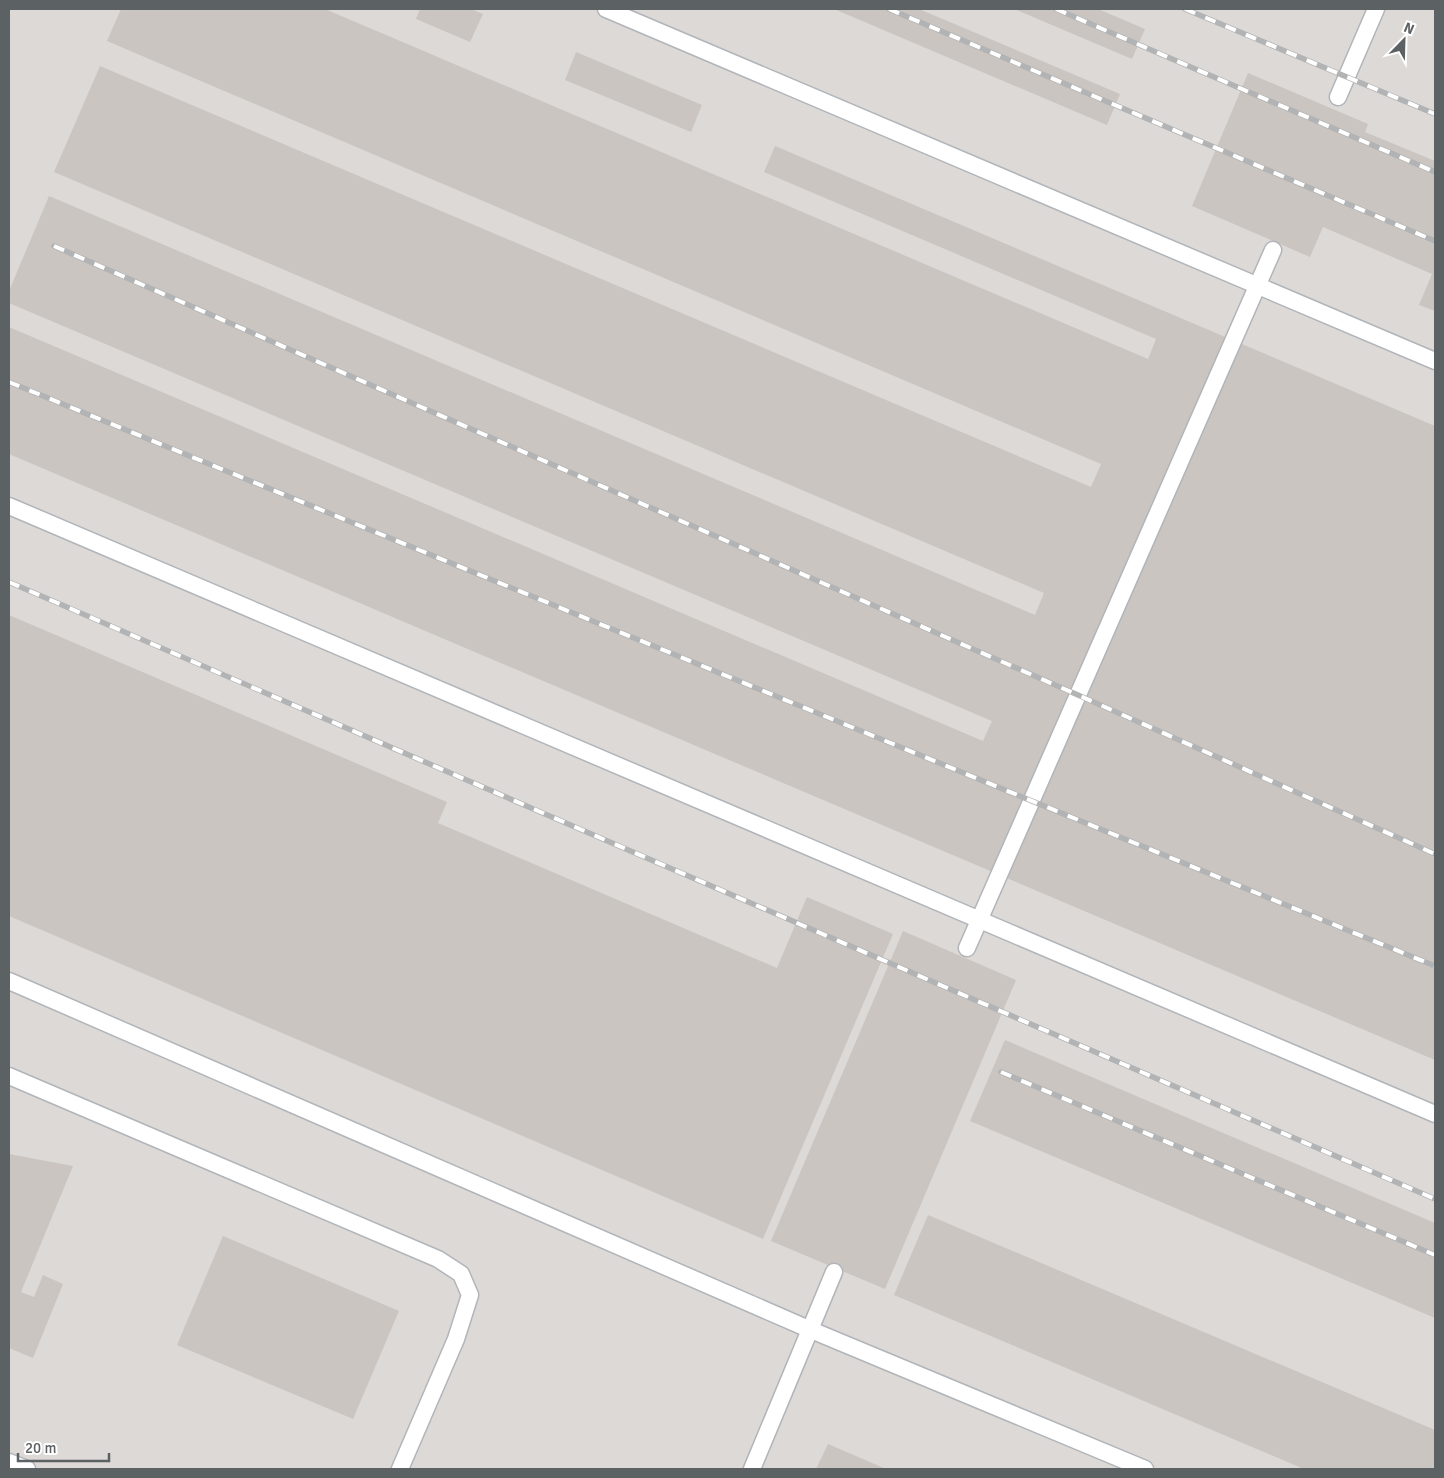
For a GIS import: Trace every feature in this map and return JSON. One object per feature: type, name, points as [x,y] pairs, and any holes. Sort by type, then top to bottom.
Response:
[{"type":"lane","points":[[606,9],[1435,361]]},
{"type":"lane","points":[[1338,97],[1376,9]]},
{"type":"lane","points":[[966,948],[980,920],[1273,250]]},
{"type":"lane","points":[[9,506],[1435,1114]]},
{"type":"lane","points":[[9,981],[811,1330],[1145,1469]]},
{"type":"lane","points":[[9,1076],[438,1259],[461,1274],[470,1295],[456,1339],[400,1469]]},
{"type":"lane","points":[[752,1469],[834,1272]]},
{"type":"lane","points":[[9,1462],[27,1469]]},
{"type":"shaded area","points":[[9,9],[1435,9],[1435,1469],[9,1469]]},
{"type":"building","points":[[121,9],[325,9],[1148,359],[1156,339],[764,172],[775,146],[1435,426],[1435,1060],[9,454],[9,327],[983,741],[992,721],[9,303],[9,291],[49,196],[1035,615],[1044,593],[54,172],[100,66],[1091,487],[1101,464],[107,41]]},
{"type":"building","points":[[420,9],[471,9],[483,14],[470,42],[416,19]]},
{"type":"building","points":[[834,9],[919,9],[1120,94],[1107,125]]},
{"type":"building","points":[[1014,9],[1098,9],[1145,29],[1132,59]]},
{"type":"building","points":[[576,52],[702,105],[691,132],[565,80]]},
{"type":"building","points":[[1248,73],[1368,124],[1365,132],[1435,161],[1435,311],[1419,305],[1432,274],[1323,227],[1310,257],[1192,206]]},
{"type":"building","points":[[9,615],[447,802],[438,823],[777,968],[807,897],[893,934],[763,1239],[9,916]]},
{"type":"building","points":[[903,931],[1016,980],[885,1289],[771,1241]]},
{"type":"building","points":[[1005,1040],[1435,1223],[1435,1318],[970,1121]]},
{"type":"building","points":[[9,1154],[73,1166],[21,1292],[34,1297],[43,1275],[63,1284],[33,1358],[9,1348]]},
{"type":"building","points":[[928,1215],[1435,1430],[1435,1469],[1304,1469],[894,1295]]},
{"type":"building","points":[[223,1236],[399,1311],[353,1419],[177,1345]]},
{"type":"building","points":[[828,1444],[886,1469],[816,1469]]},
{"type":"railway","points":[[889,9],[1435,241]]},
{"type":"railway","points":[[1056,9],[1435,172]]},
{"type":"railway","points":[[1185,9],[1435,114]]},
{"type":"railway","points":[[54,246],[1078,695],[1435,854]]},
{"type":"railway","points":[[9,382],[1435,966]]},
{"type":"railway","points":[[9,582],[1435,1199]]},
{"type":"railway","points":[[1001,1072],[1435,1255]]}]
